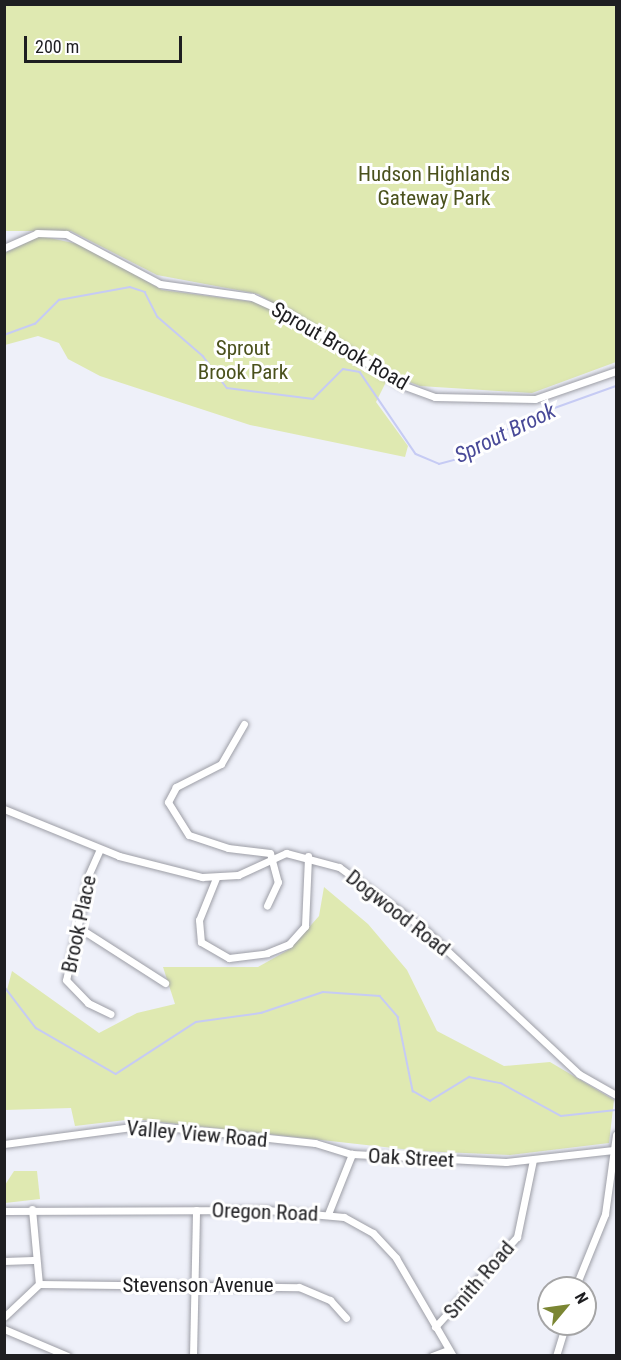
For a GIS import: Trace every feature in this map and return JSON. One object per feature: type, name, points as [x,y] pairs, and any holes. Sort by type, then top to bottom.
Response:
[{"type":"street","name":"Sprout Brook Road","points":[[4,248],[37,233],[66,234],[160,284],[252,297],[289,314],[402,385],[435,397],[535,399],[616,371]]},
{"type":"street","points":[[244,724],[217,768],[176,787],[168,802],[189,835],[273,858],[278,882],[267,906]]},
{"type":"street","name":"Dogwood Road","points":[[4,808],[100,849],[216,878],[245,873],[286,853],[308,856],[351,873],[403,910],[579,1074],[616,1095]]},
{"type":"street","name":"Brook Place","points":[[100,849],[89,874],[81,929],[66,980],[88,1003],[111,1014]]},
{"type":"street","points":[[216,878],[199,920],[201,942],[229,958],[267,953],[289,944],[305,926],[308,856]]},
{"type":"street","points":[[81,929],[165,983]]},
{"type":"street","name":"Valley View Road","points":[[4,1144],[147,1125],[315,1143],[352,1154]]},
{"type":"street","points":[[580,1276],[605,1214],[616,1135]]},
{"type":"street","points":[[533,1160],[613,1150]]},
{"type":"street","name":"Oak Street","points":[[328,1214],[352,1154],[533,1160]]},
{"type":"street","name":"Smith Road","points":[[435,1327],[516,1237],[533,1160]]},
{"type":"street","points":[[4,1317],[39,1284],[33,1260],[32,1209]]},
{"type":"street","name":"Oregon Road","points":[[4,1211],[32,1209],[196,1210],[328,1214],[357,1223],[382,1241],[450,1353]]},
{"type":"street","points":[[193,1356],[196,1210]]},
{"type":"street","points":[[4,1261],[33,1260]]},
{"type":"street","name":"Stevenson Avenue","points":[[39,1284],[299,1287],[330,1300],[346,1318]]},
{"type":"street","points":[[4,1329],[68,1356]]},
{"type":"street","points":[[556,1356],[562,1336]]},
{"type":"street","points":[[432,1356],[450,1353]]},
{"type":"green space","name":"Hudson Highlands Gateway Park","points":[[4,5],[616,5],[616,362],[532,393],[420,386],[391,375],[258,294],[157,275],[71,231],[5,231]]},
{"type":"green space","name":"Sprout Brook Park","points":[[40,236],[83,245],[162,290],[254,302],[286,315],[386,382],[376,402],[408,446],[405,457],[250,425],[100,376],[68,359],[59,343],[38,336],[5,345],[5,253]]},
{"type":"green space","points":[[324,887],[368,924],[407,970],[437,1031],[504,1066],[550,1062],[614,1100],[609,1143],[510,1155],[420,1151],[134,1119],[75,1126],[71,1108],[5,1110],[4,1001],[12,971],[99,1033],[137,1013],[175,1004],[163,967],[258,967],[290,949],[319,916]]},
{"type":"green space","points":[[14,1171],[37,1171],[40,1199],[5,1203],[5,1185]]},
{"type":"waterway","name":"Sprout Brook","points":[[4,335],[35,324],[59,300],[130,287],[145,292],[158,317],[203,356],[227,388],[313,399],[343,369],[360,372],[416,454],[439,464],[465,457],[524,419],[616,386]]},
{"type":"waterway","points":[[4,986],[36,1028],[116,1074],[196,1022],[261,1013],[323,992],[380,996],[398,1017],[413,1091],[430,1101],[469,1077],[501,1083],[561,1116],[616,1110]]}]
